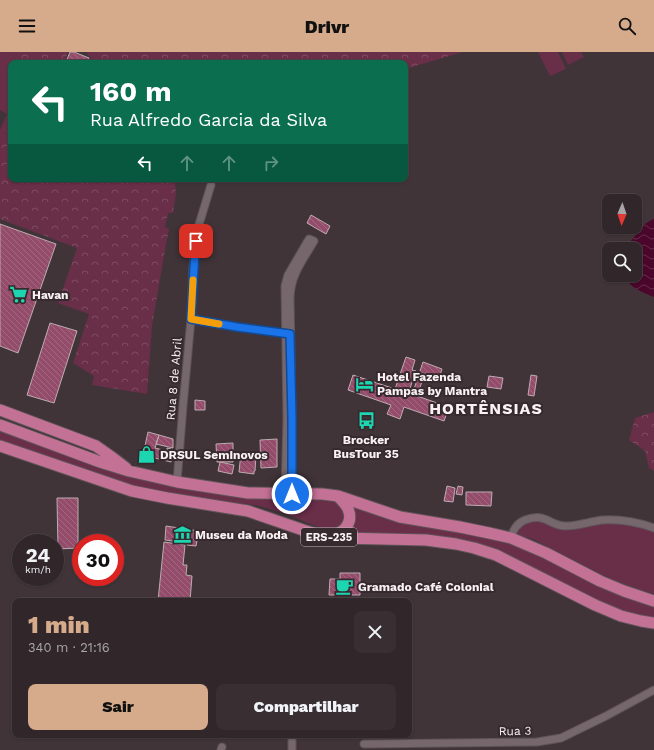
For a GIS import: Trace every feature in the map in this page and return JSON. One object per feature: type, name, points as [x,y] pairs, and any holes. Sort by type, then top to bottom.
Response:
[{"type":"main road","points":[[0,410],[96,446],[129,471]]},
{"type":"main road","points":[[0,410],[12,430]]},
{"type":"main road","points":[[0,426],[100,462],[129,471],[177,482],[238,492],[322,494],[338,496],[400,517],[489,532],[510,538],[546,553],[618,589],[654,601]]},
{"type":"main road","name":"ERS-235","points":[[0,446],[132,491],[248,511],[325,537],[426,540],[474,548],[502,558],[594,605],[621,616],[654,624]]},
{"type":"main road","points":[[325,537],[339,534],[345,530],[348,523],[348,509],[338,496]]},
{"type":"street","name":"Rua 8 de Abril","points":[[177,482],[197,231],[211,184]]},
{"type":"street","points":[[288,494],[292,418],[288,334],[290,297],[294,275],[311,240]]},
{"type":"street","points":[[191,319],[288,334]]},
{"type":"street","points":[[510,538],[516,525],[525,520],[536,517],[544,518],[559,525],[566,526],[603,520],[624,520],[641,523],[654,528]]},
{"type":"street","name":"Rua 3","points":[[364,744],[529,742],[561,738],[654,690]]},
{"type":"street","points":[[292,738],[292,750]]},
{"type":"green space","points":[[0,52],[9,52],[13,53],[14,59],[8,60],[8,133],[0,132],[7,114],[0,110]]},
{"type":"green space","points":[[9,52],[68,52],[65,60],[14,60],[13,53]]},
{"type":"green space","points":[[86,52],[463,52],[408,68],[408,60],[92,60]]},
{"type":"green space","points":[[538,52],[558,52],[566,69],[550,76]]},
{"type":"green space","points":[[562,52],[581,52],[584,57],[568,65]]},
{"type":"green space","points":[[0,132],[8,133],[8,182],[174,182],[176,192],[173,213],[168,213],[165,227],[169,229],[152,326],[147,394],[92,385],[94,376],[73,363],[89,314],[58,303],[77,248],[0,219]]},
{"type":"green space","points":[[654,412],[654,471],[649,468],[645,451],[629,440],[635,418]]},
{"type":"green space","points":[[0,429],[204,490],[280,501],[315,500],[336,502],[343,508],[345,517],[338,528],[327,530],[286,514],[260,506],[207,501],[137,487],[0,441]]},
{"type":"green space","points":[[351,504],[508,542],[654,606],[654,620],[637,616],[609,606],[502,553],[346,533],[354,516]]},
{"type":"green space","points":[[539,520],[559,527],[623,522],[654,530],[654,594],[626,585],[601,574],[533,539],[518,535],[519,528],[524,524]]},
{"type":"water","points":[[654,218],[654,297],[636,289],[628,282],[642,282],[642,242],[630,242],[637,234],[642,234],[642,228]]},
{"type":"building","points":[[70,52],[74,52],[89,58],[88,60],[67,60]]},
{"type":"building","points":[[311,215],[330,226],[326,234],[307,223]]},
{"type":"building","name":"Havan","points":[[0,224],[56,244],[18,353],[0,346]]},
{"type":"building","points":[[50,323],[77,331],[54,403],[27,395]]},
{"type":"building","name":"Hotel Fazenda Pampas by Mantra","points":[[406,357],[415,360],[412,370],[416,371],[408,394],[412,395],[423,362],[442,369],[439,378],[425,373],[417,396],[449,407],[444,421],[404,407],[400,419],[387,414],[391,405],[348,390],[353,375],[395,389]]},
{"type":"building","points":[[531,375],[537,376],[534,396],[528,395]]},
{"type":"building","points":[[489,376],[503,378],[501,389],[487,387]]},
{"type":"building","points":[[195,400],[205,401],[205,410],[195,410]]},
{"type":"building","points":[[148,432],[159,435],[155,448],[167,451],[167,448],[171,449],[171,452],[173,453],[171,462],[143,455]]},
{"type":"building","points":[[159,435],[173,439],[173,448],[156,444]]},
{"type":"building","points":[[277,439],[277,467],[261,468],[260,440]]},
{"type":"building","points":[[233,443],[233,462],[217,462],[216,444]]},
{"type":"building","points":[[241,453],[255,454],[254,474],[239,472]]},
{"type":"building","points":[[220,462],[234,465],[232,474],[218,471]]},
{"type":"building","points":[[447,486],[455,488],[453,502],[444,501]]},
{"type":"building","points":[[458,486],[463,487],[462,495],[456,494]]},
{"type":"building","points":[[466,492],[492,492],[491,506],[466,505]]},
{"type":"building","points":[[57,498],[78,498],[78,534],[72,534],[72,548],[64,549],[64,534],[58,534]]},
{"type":"building","name":"Museu da Moda","points":[[166,526],[199,531],[196,546],[187,545],[187,543],[165,540]]},
{"type":"building","points":[[164,542],[185,545],[183,565],[187,565],[186,575],[192,576],[190,598],[158,598]]},
{"type":"building","name":"Gramado Café Colonial","points":[[340,573],[360,573],[360,595],[329,595],[330,579],[340,579]]},
{"type":"slow traffic","points":[[193,280],[191,319],[219,324]]},
{"type":"place","name":"Havan","points":[[19,295]]},
{"type":"place","name":"Hotel Fazenda Pampas by Mantra","points":[[364,384]]},
{"type":"place","name":"Brocker BusTour 35","points":[[366,421]]},
{"type":"place","name":"DRSUL Seminovos","points":[[147,455]]},
{"type":"place","name":"Museu da Moda","points":[[182,535]]},
{"type":"place","name":"Gramado Café Colonial","points":[[345,587]]},
{"type":"district","name":"HORTÊNSIAS","points":[[486,408]]},
{"type":"route","points":[[196,241],[191,319],[290,334],[292,494]]}]
